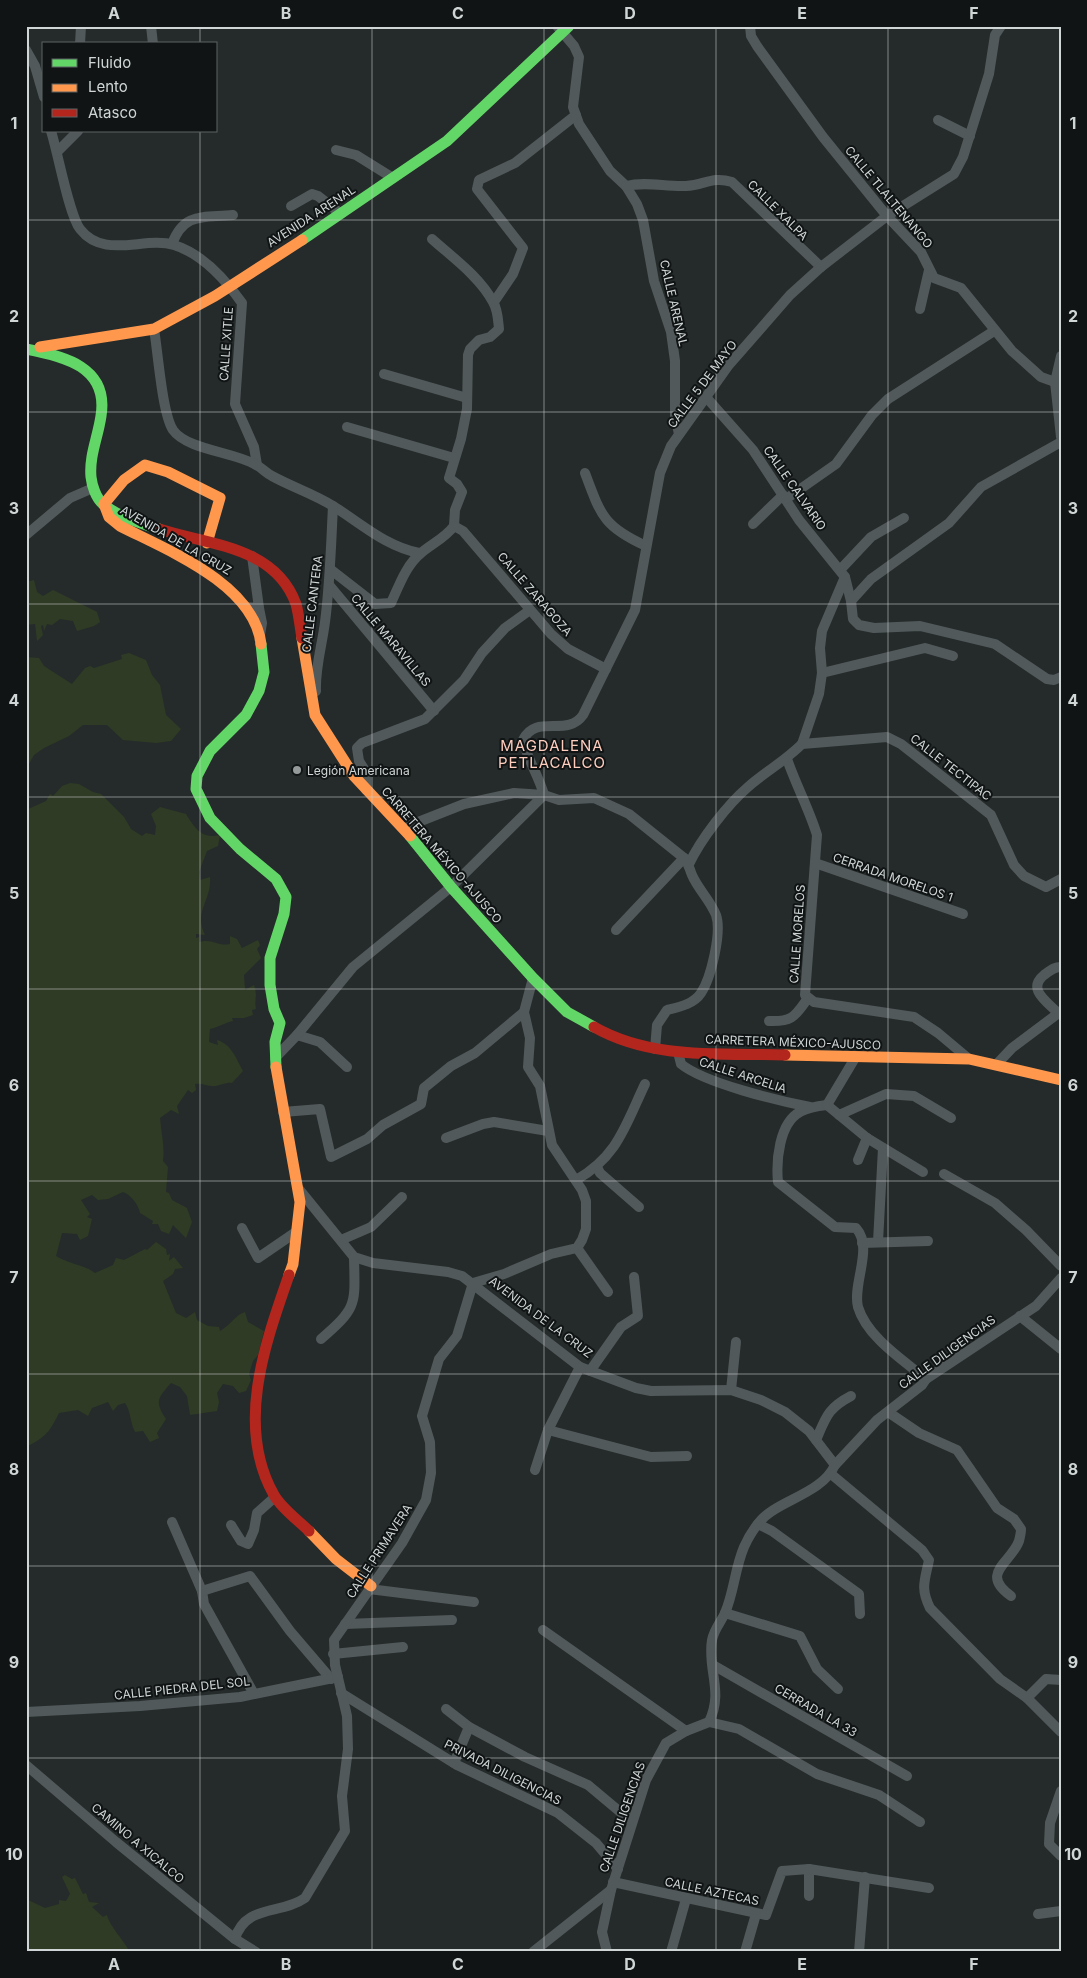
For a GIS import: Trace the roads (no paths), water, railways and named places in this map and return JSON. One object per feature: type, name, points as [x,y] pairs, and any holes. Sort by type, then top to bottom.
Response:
[{"type":"street","points":[[80,42],[81,26]]},
{"type":"street","points":[[151,26],[153,42]]},
{"type":"street","name":"CALLE TLALTENANGO","points":[[750,26],[757,46],[798,105],[887,216],[921,252],[934,278],[961,288],[994,331],[1030,368],[1041,377],[1055,382]]},
{"type":"street","name":"CALLE 5 DE MAYO","points":[[544,795],[523,740],[525,735],[542,726],[569,726],[577,724],[606,668],[635,610],[660,473],[671,446],[728,366],[784,302],[821,267],[887,216],[954,174],[959,168],[989,74],[995,35],[1001,26]]},
{"type":"street","name":"CALLE ARENAL","points":[[563,28],[574,46],[578,57],[574,99],[576,116],[610,171],[626,186],[637,204],[643,220],[654,280],[671,332],[675,361],[675,416],[679,434]]},
{"type":"street","name":"AVENIDA ARENAL","points":[[27,349],[154,329],[191,310],[341,214],[447,140],[563,28]]},
{"type":"street","points":[[26,50],[35,66],[42,90]]},
{"type":"street","points":[[494,302],[513,274],[523,248],[477,189],[479,180],[515,162],[576,116]]},
{"type":"street","points":[[938,120],[970,136]]},
{"type":"street","name":"CALLE XITLE","points":[[51,132],[76,221],[85,235],[110,246],[172,244],[201,259],[230,286],[242,303],[234,404],[254,447],[257,465]]},
{"type":"street","points":[[57,152],[77,132]]},
{"type":"street","points":[[336,150],[356,155],[393,178]]},
{"type":"street","name":"CALLE XALPA","points":[[626,186],[640,182],[668,186],[689,186],[720,178],[732,182],[821,267]]},
{"type":"street","points":[[292,206],[312,194],[318,196],[341,214]]},
{"type":"street","points":[[172,244],[181,225],[188,220],[233,214]]},
{"type":"street","points":[[330,569],[375,604],[392,603],[406,570],[420,554],[447,535],[454,526],[455,510],[462,492],[457,484],[449,478],[461,439],[467,398],[466,361],[470,349],[498,329],[494,302],[480,283],[432,239]]},
{"type":"street","points":[[920,308],[929,270]]},
{"type":"street","points":[[154,329],[166,416],[174,431],[187,441],[234,455],[257,465],[270,476],[333,506],[370,533],[405,550],[420,554]]},
{"type":"street","points":[[753,524],[785,497],[836,464],[872,415],[888,399],[994,331]]},
{"type":"street","name":"CARRETERA MÉXICO-AJUSCO","points":[[27,349],[57,355],[74,362],[86,369],[96,381],[101,396],[102,412],[90,462],[93,488],[104,504],[126,516],[171,533],[252,556],[265,562],[276,572],[290,591],[296,605],[315,715],[340,757],[366,790],[403,828],[451,888],[533,978],[567,1012],[584,1023],[629,1043],[655,1049],[678,1052],[855,1058],[969,1059],[1061,1080]]},
{"type":"street","points":[[1061,356],[1055,382],[1061,437]]},
{"type":"street","points":[[384,374],[467,398]]},
{"type":"street","name":"CALLE CALVARIO","points":[[706,397],[753,450],[799,520],[842,573]]},
{"type":"street","points":[[347,426],[454,458]]},
{"type":"street","points":[[851,601],[876,574],[949,522],[981,487],[1061,442]]},
{"type":"street","points":[[104,504],[124,480],[145,465],[168,472],[220,498],[207,543]]},
{"type":"street","points":[[586,473],[600,508],[611,526],[632,540],[646,546]]},
{"type":"street","points":[[26,535],[70,498],[93,488]]},
{"type":"street","name":"AVENIDA DE LA CRUZ","points":[[104,504],[109,517],[120,526],[206,571],[225,584],[245,607],[260,635],[264,672],[260,691],[246,715],[210,751],[197,776],[196,789],[210,818],[240,849],[276,879],[286,898],[284,914],[270,958],[270,985],[274,1008],[280,1023],[274,1058],[300,1202],[294,1264],[265,1346],[255,1407],[259,1461],[275,1497],[336,1559],[370,1587]]},
{"type":"street","name":"CALLE CANTERA","points":[[313,703],[316,696],[315,671],[321,648],[329,585],[333,506]]},
{"type":"street","points":[[616,930],[686,861],[703,838],[747,787],[787,759],[802,744],[819,694],[822,673],[820,648],[822,631],[842,573],[871,536],[904,518]]},
{"type":"street","name":"CALLE ZARAGOZA","points":[[454,526],[463,531],[551,634],[568,649],[606,668]]},
{"type":"street","points":[[252,556],[262,623],[260,635]]},
{"type":"street","points":[[842,573],[851,601],[853,618],[859,625],[874,628],[920,626],[995,644],[1047,679],[1054,680],[1061,677]]},
{"type":"street","name":"CALLE MARAVILLAS","points":[[329,585],[434,711]]},
{"type":"street","points":[[245,607],[259,608]]},
{"type":"street","points":[[366,790],[366,772],[359,761],[357,748],[362,743],[420,722],[434,711],[464,680],[482,652],[505,628],[530,610]]},
{"type":"street","points":[[822,673],[925,648],[953,656]]},
{"type":"street","name":"CALLE TECTIPAC","points":[[802,744],[887,737],[895,739],[991,815],[1014,865],[1024,876],[1046,887],[1061,880]]},
{"type":"street","name":"CALLE MORELOS","points":[[787,759],[797,789],[810,811],[817,835],[805,996],[814,1002],[852,1010],[894,1013],[914,1017],[938,1033],[969,1059]]},
{"type":"street","points":[[403,828],[479,800],[514,793],[544,795],[559,800],[594,798],[630,814],[686,861],[692,875],[716,914],[719,926],[717,945],[701,993],[687,1004],[667,1010],[658,1025],[655,1049]]},
{"type":"street","points":[[274,1058],[297,1035],[353,967],[451,888],[544,795]]},
{"type":"street","name":"CERRADA MORELOS 1","points":[[815,863],[963,914]]},
{"type":"street","points":[[996,1065],[1012,1048],[1056,1015],[1057,1012],[1037,991],[1036,986],[1038,980],[1054,967],[1061,966]]},
{"type":"street","points":[[473,1282],[504,1274],[551,1254],[577,1248],[582,1240],[587,1215],[586,1201],[576,1180],[552,1145],[540,1086],[528,1067],[530,1038],[524,1012],[533,978]]},
{"type":"street","points":[[769,1021],[782,1022],[793,1019],[808,998]]},
{"type":"street","points":[[283,1112],[320,1109],[330,1157],[367,1139],[383,1125],[420,1104],[424,1088],[451,1066],[475,1054],[524,1012]]},
{"type":"street","points":[[297,1035],[320,1042],[347,1067]]},
{"type":"street","name":"CALLE ARCELIA","points":[[678,1052],[681,1064],[696,1074],[782,1102],[810,1107],[827,1105]]},
{"type":"street","points":[[855,1058],[827,1105],[867,1138],[923,1172]]},
{"type":"street","points":[[576,1180],[597,1167],[615,1147],[645,1084]]},
{"type":"street","points":[[839,1115],[886,1094],[914,1096],[951,1118]]},
{"type":"street","name":"CALLE ARCELIA","points":[[810,1107],[798,1113],[790,1122],[784,1135],[777,1169],[778,1182],[834,1227],[856,1228],[862,1234],[862,1243]]},
{"type":"street","points":[[446,1138],[483,1124],[494,1122],[548,1131]]},
{"type":"street","points":[[858,1160],[867,1138]]},
{"type":"street","points":[[878,1242],[883,1148]]},
{"type":"street","points":[[597,1167],[600,1173],[639,1207]]},
{"type":"street","points":[[944,1174],[995,1203],[1026,1230],[1061,1266]]},
{"type":"street","name":"AVENIDA DE LA CRUZ","points":[[297,1187],[354,1257],[373,1263],[448,1272],[462,1276],[473,1282],[585,1369],[636,1388],[651,1391],[731,1390],[761,1400],[785,1412],[809,1430],[833,1469],[922,1550],[929,1560],[923,1585],[924,1596],[930,1608],[1000,1679],[1027,1698],[1061,1732]]},
{"type":"street","points":[[341,1240],[371,1227],[402,1197]]},
{"type":"street","points":[[242,1228],[258,1258],[296,1232]]},
{"type":"street","points":[[926,1380],[888,1348],[866,1323],[858,1305],[862,1243],[928,1241]]},
{"type":"street","points":[[577,1248],[608,1292]]},
{"type":"street","points":[[322,1339],[346,1318],[352,1307],[354,1296],[354,1257]]},
{"type":"street","points":[[535,1470],[548,1430],[585,1369],[620,1326],[638,1316],[634,1277]]},
{"type":"street","name":"CALLE DILIGENCIAS","points":[[607,1952],[602,1932],[612,1886],[632,1821],[655,1760],[666,1743],[686,1731],[709,1722],[715,1710],[717,1698],[711,1652],[712,1638],[725,1613],[736,1569],[745,1546],[758,1524],[770,1512],[819,1484],[877,1420],[926,1380],[1036,1306],[1061,1278]]},
{"type":"street","name":"CALLE PRIMAVERA","points":[[235,1939],[241,1924],[253,1916],[305,1898],[324,1864],[343,1836],[344,1801],[342,1796],[348,1749],[347,1716],[342,1693],[334,1678],[334,1640],[398,1549],[426,1500],[431,1473],[430,1442],[422,1416],[439,1359],[457,1336],[473,1282]]},
{"type":"street","points":[[1020,1316],[1061,1348]]},
{"type":"street","points":[[731,1390],[736,1342]]},
{"type":"street","points":[[816,1440],[827,1416],[836,1404],[851,1396]]},
{"type":"street","points":[[888,1412],[919,1432],[957,1450],[997,1508],[1014,1519],[1021,1529],[1019,1542],[1000,1566],[997,1577],[1000,1588],[1011,1596]]},
{"type":"street","points":[[548,1430],[651,1458],[687,1456]]},
{"type":"street","points":[[231,1525],[241,1541],[248,1544],[254,1530],[257,1513],[275,1497]]},
{"type":"street","points":[[172,1522],[202,1590],[204,1604],[254,1694]]},
{"type":"street","points":[[758,1524],[772,1531],[859,1594],[860,1614]]},
{"type":"street","points":[[202,1590],[250,1576],[290,1631],[334,1678]]},
{"type":"street","points":[[370,1587],[474,1602]]},
{"type":"street","points":[[725,1613],[800,1636],[817,1669],[838,1690]]},
{"type":"street","points":[[345,1624],[452,1620]]},
{"type":"street","points":[[543,1630],[686,1731]]},
{"type":"street","points":[[333,1654],[402,1647]]},
{"type":"street","name":"CERRADA LA 33","points":[[713,1665],[907,1776]]},
{"type":"street","name":"CALLE PIEDRA DEL SOL","points":[[26,1712],[140,1706],[254,1694],[334,1678]]},
{"type":"street","points":[[1027,1698],[1046,1679],[1061,1680]]},
{"type":"street","name":"PRIVADA DILIGENCIAS","points":[[342,1693],[454,1763],[558,1813],[596,1843],[618,1869]]},
{"type":"street","points":[[446,1709],[469,1727],[525,1757],[588,1785],[632,1821]]},
{"type":"street","points":[[709,1722],[739,1729],[817,1774],[879,1796],[920,1822]]},
{"type":"street","points":[[454,1763],[469,1727]]},
{"type":"street","name":"CAMINO A XICALCO","points":[[26,1765],[116,1842],[247,1949],[256,1952]]},
{"type":"street","points":[[1061,1791],[1050,1823],[1049,1844],[1061,1856]]},
{"type":"street","points":[[1049,1844],[1061,1840]]},
{"type":"street","points":[[809,1869],[809,1896]]},
{"type":"street","name":"CALLE AZTECAS","points":[[612,1886],[766,1915],[782,1870],[809,1869],[929,1888]]},
{"type":"street","points":[[859,1952],[865,1877]]},
{"type":"street","points":[[533,1952],[612,1886]]},
{"type":"street","points":[[670,1952],[686,1899]]},
{"type":"street","points":[[1038,1914],[1061,1911]]},
{"type":"street","points":[[745,1952],[756,1914]]},
{"type":"place","name":"Legión Americana","points":[[297,770]]},
{"type":"district","name":"MAGDALENA PETLACALCO","points":[[552,754]]}]
